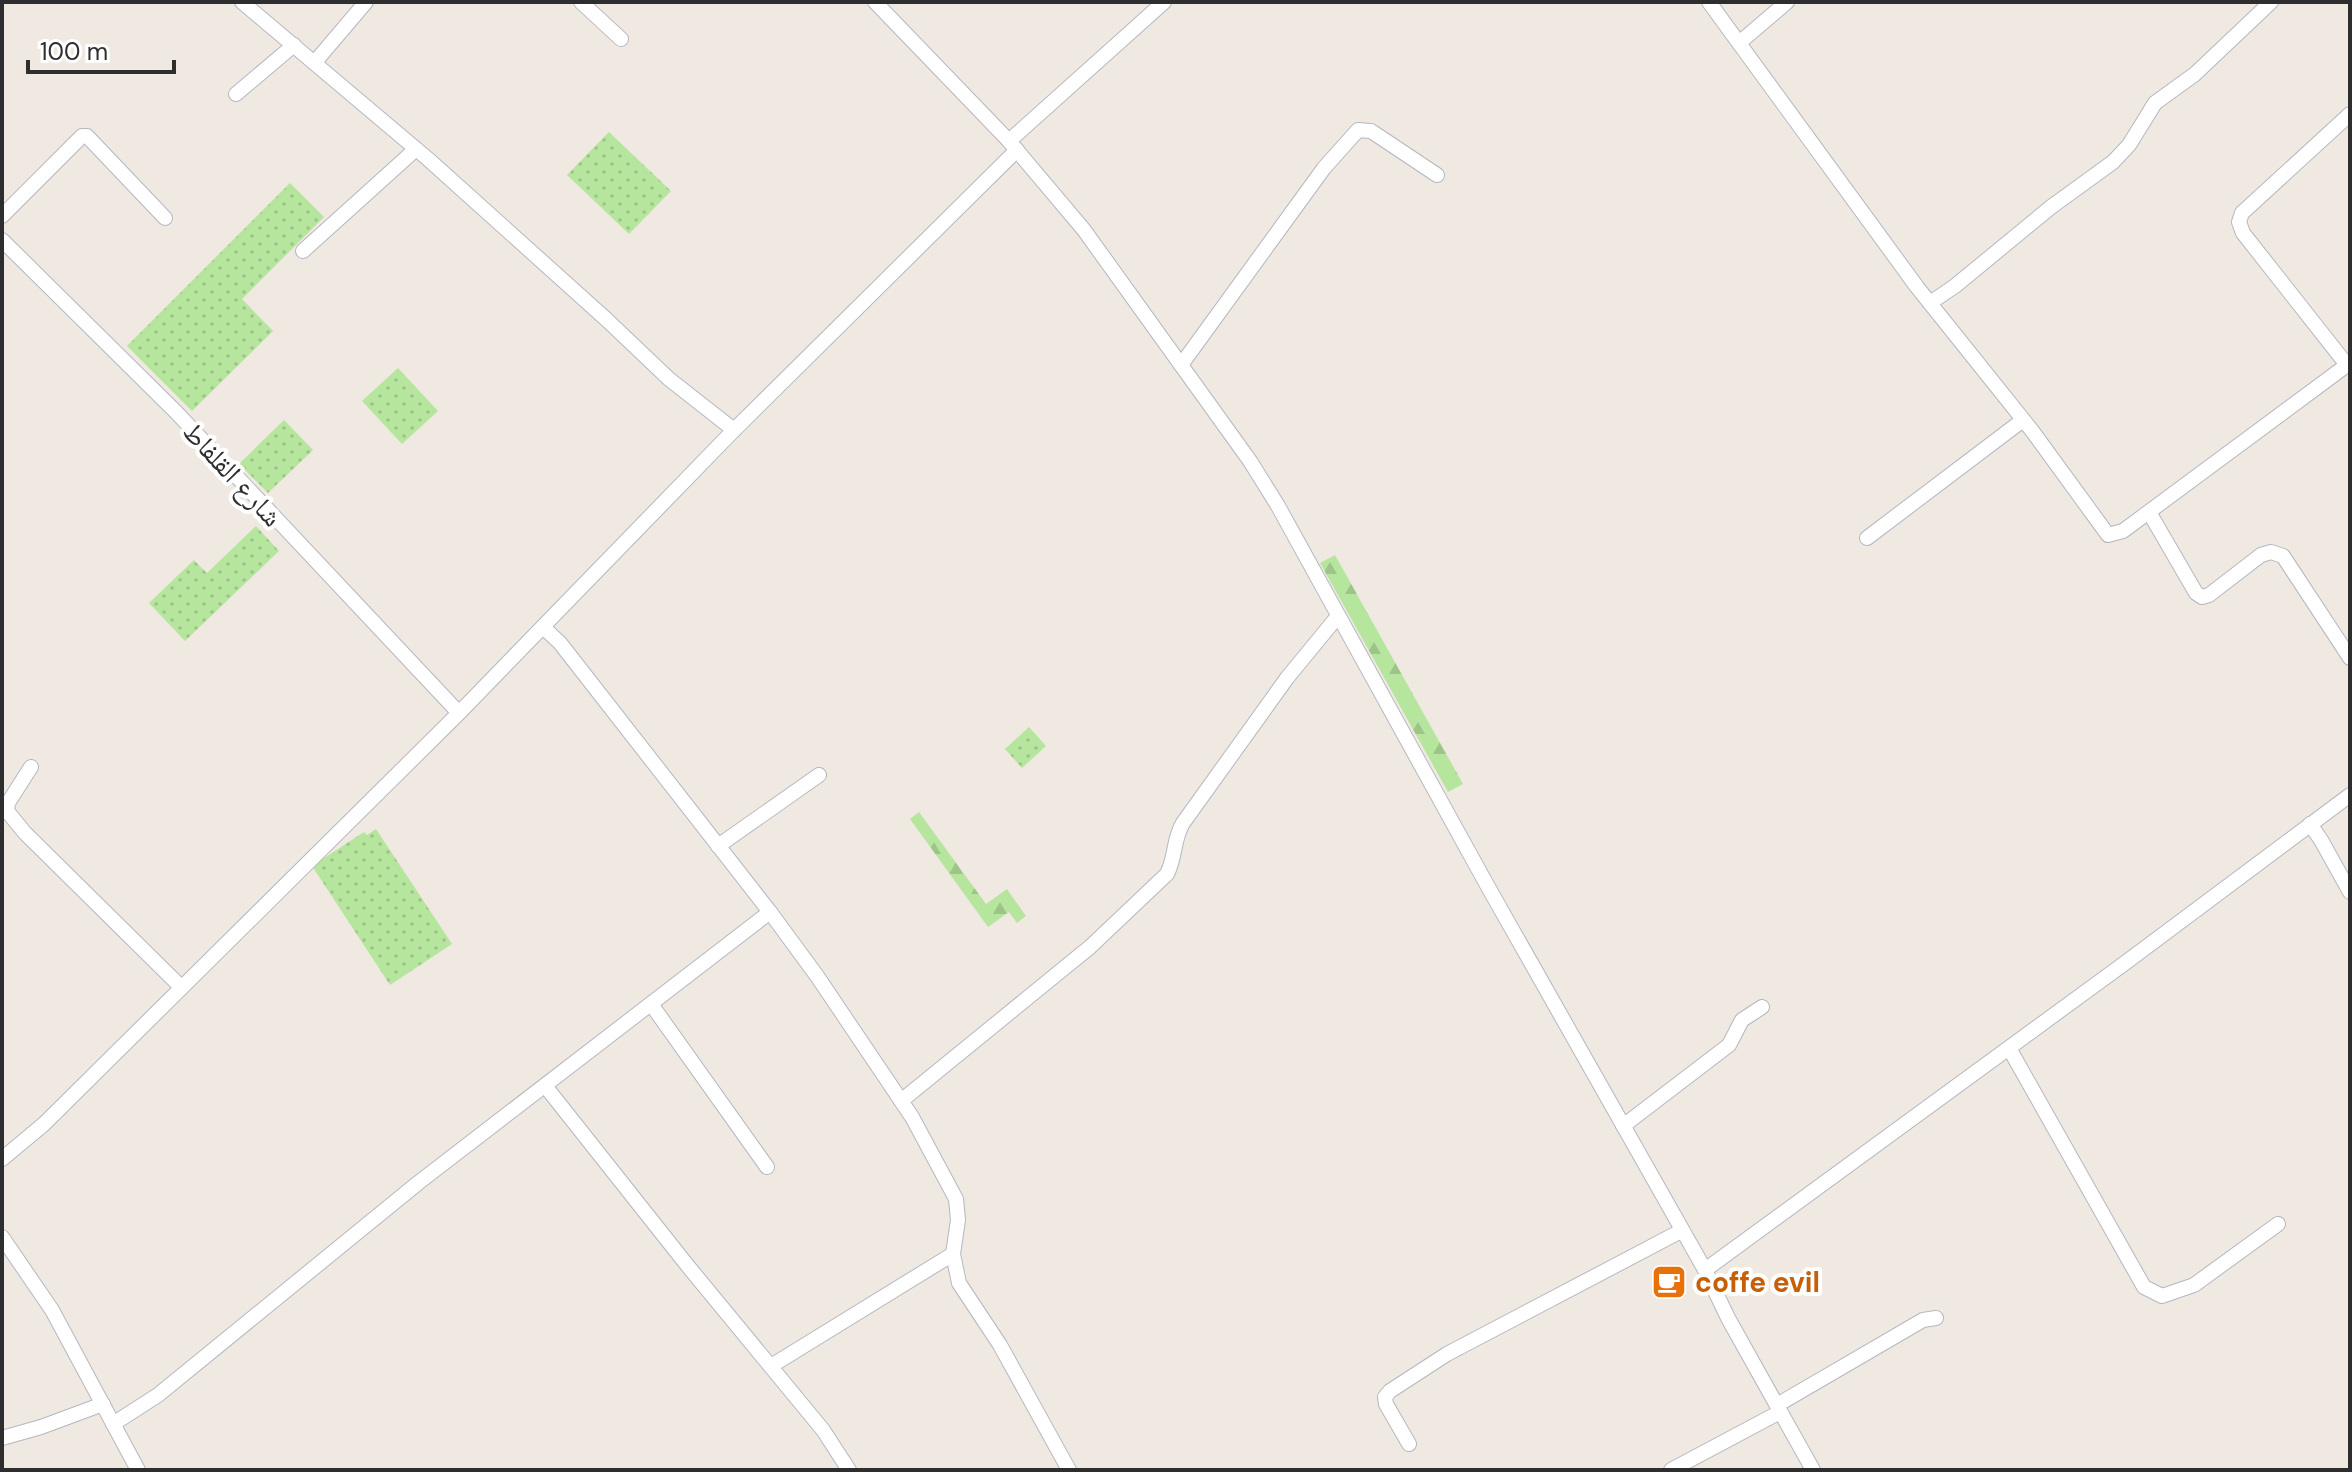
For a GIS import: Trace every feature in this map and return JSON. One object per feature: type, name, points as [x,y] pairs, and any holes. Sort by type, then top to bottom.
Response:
[{"type":"street","points":[[242,2],[416,149],[669,379],[734,430]]},
{"type":"street","points":[[315,62],[366,2]]},
{"type":"street","points":[[581,2],[621,39]]},
{"type":"street","points":[[2,1159],[44,1124],[459,713],[1013,146],[1164,2]]},
{"type":"street","points":[[1709,2],[1824,163],[2108,535],[2117,534],[2149,512],[2349,364],[2243,233],[2239,222],[2242,213],[2350,114]]},
{"type":"street","points":[[1739,43],[1787,2]]},
{"type":"street","points":[[1930,303],[2113,162],[2129,145],[2155,103],[2195,74],[2271,2]]},
{"type":"street","points":[[883,4],[1013,146],[1084,230],[1250,461],[1705,1270],[1728,1318],[1813,1470]]},
{"type":"street","points":[[236,94],[294,45]]},
{"type":"street","points":[[1181,365],[1324,168],[1358,130],[1371,131],[1437,175]]},
{"type":"street","points":[[2,216],[82,136],[87,136],[165,218]]},
{"type":"street","points":[[303,251],[416,149]]},
{"type":"street","name":"شارع القلفاط","points":[[2,240],[176,412],[459,713]]},
{"type":"street","points":[[1867,538],[2023,420]]},
{"type":"street","points":[[2149,512],[2196,593],[2202,597],[2209,595],[2261,555],[2271,552],[2283,556],[2350,658]]},
{"type":"street","points":[[901,1101],[1090,947],[1167,874],[1171,867],[1175,836],[1183,823],[1287,678],[1338,616]]},
{"type":"street","points":[[543,627],[560,643],[770,912],[901,1101],[956,1199],[958,1220],[953,1254],[959,1283],[1000,1345],[1069,1470]]},
{"type":"street","points":[[31,767],[8,803],[7,811],[25,833],[181,987]]},
{"type":"street","points":[[718,846],[819,775]]},
{"type":"street","points":[[1705,1270],[2350,795]]},
{"type":"street","points":[[2310,824],[2350,892]]},
{"type":"street","points":[[113,1424],[158,1395],[418,1183],[770,912]]},
{"type":"street","points":[[651,1004],[767,1167]]},
{"type":"street","points":[[1623,1126],[1729,1045],[1742,1020],[1762,1007]]},
{"type":"street","points":[[2009,1048],[2144,1287],[2162,1296],[2194,1285],[2278,1224]]},
{"type":"street","points":[[546,1087],[823,1430],[849,1470]]},
{"type":"street","points":[[1409,1444],[1386,1404],[1385,1397],[1390,1391],[1447,1354],[1681,1231]]},
{"type":"street","points":[[2,1237],[52,1310],[138,1470]]},
{"type":"street","points":[[771,1366],[953,1254]]},
{"type":"street","points":[[1671,1470],[1923,1320],[1936,1318]]},
{"type":"street","points":[[2,1438],[103,1404]]},
{"type":"green space","points":[[609,132],[671,191],[629,234],[567,175]]},
{"type":"green space","points":[[290,183],[324,217],[242,299],[273,331],[192,411],[127,346]]},
{"type":"green space","points":[[398,368],[438,411],[402,444],[362,401]]},
{"type":"green space","points":[[284,420],[313,450],[268,493],[239,464]]},
{"type":"green space","points":[[256,526],[279,551],[185,641],[149,603],[194,560],[207,573]]},
{"type":"green space","points":[[1335,555],[1463,784],[1448,792],[1320,563]]},
{"type":"green space","points":[[1029,727],[1046,746],[1022,768],[1005,749]]},
{"type":"green space","points":[[919,812],[986,904],[1007,889],[1026,916],[1017,923],[1009,912],[988,927],[910,819]]},
{"type":"green space","points":[[376,829],[452,944],[390,985],[312,866],[364,832],[367,835]]},
{"type":"place","name":"coffe evil","points":[[1669,1282]]}]
